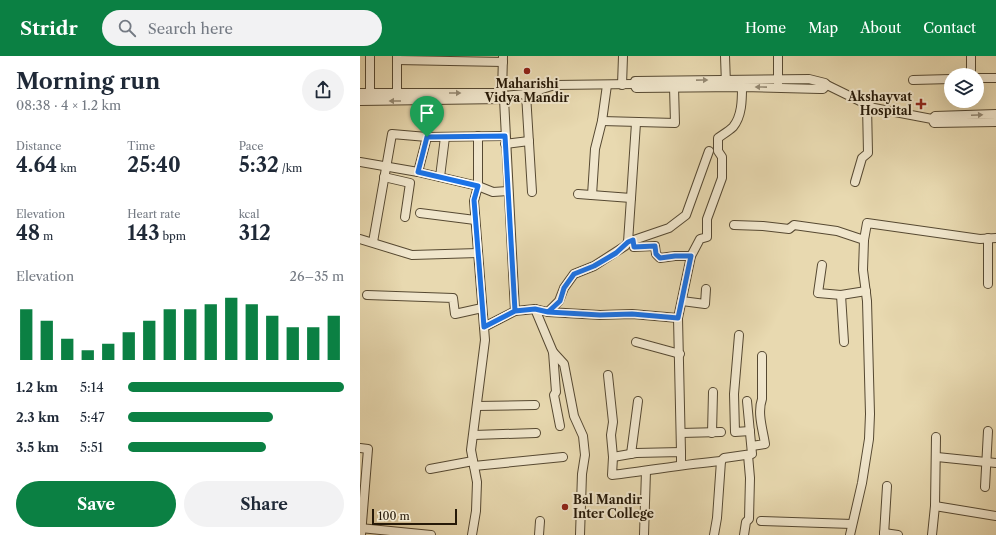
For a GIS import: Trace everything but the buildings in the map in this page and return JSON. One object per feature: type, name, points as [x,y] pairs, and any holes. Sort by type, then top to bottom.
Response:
[{"type":"street","points":[[370,56],[370,93]]},
{"type":"street","points":[[622,85],[623,56]]},
{"type":"street","points":[[726,56],[726,83]]},
{"type":"street","points":[[778,56],[778,88]]},
{"type":"street","points":[[971,56],[971,68]]},
{"type":"street","points":[[398,93],[397,58],[503,59],[505,140],[515,311]]},
{"type":"street","points":[[984,78],[996,78]]},
{"type":"street","points":[[635,84],[674,87],[778,79],[809,79],[821,81],[874,108],[932,119],[934,122],[996,122]]},
{"type":"street","points":[[913,80],[944,79]]},
{"type":"street","points":[[360,101],[427,97],[503,96],[526,94],[555,85],[726,83],[742,87],[823,89],[827,85]]},
{"type":"street","points":[[592,194],[595,149],[602,121],[607,85]]},
{"type":"street","points":[[602,121],[675,123],[674,87]]},
{"type":"street","points":[[681,465],[680,354],[678,318],[691,256],[700,239],[707,237],[707,219],[722,178],[722,157],[718,151],[718,138],[733,126],[738,116],[742,102],[742,87]]},
{"type":"street","points":[[360,93],[398,93],[427,97]]},
{"type":"street","points":[[526,94],[532,192]]},
{"type":"street","points":[[418,172],[427,137],[427,97]]},
{"type":"street","points":[[854,182],[862,158],[868,152],[867,104]]},
{"type":"street","points":[[932,119],[935,116],[996,114]]},
{"type":"street","points":[[636,123],[630,241],[634,247],[655,246],[656,254],[660,258],[691,256]]},
{"type":"street","points":[[373,242],[392,134],[427,137],[478,136],[505,140],[529,141]]},
{"type":"street","points":[[472,535],[476,511],[476,482],[472,450],[485,340],[474,200],[478,186],[478,136]]},
{"type":"street","points":[[440,177],[445,137]]},
{"type":"street","points":[[548,312],[560,301],[564,288],[574,274],[594,266],[616,253],[630,241],[669,228],[686,215],[709,151]]},
{"type":"street","points":[[360,162],[386,165],[418,172],[478,186],[493,192],[508,191]]},
{"type":"street","points":[[384,177],[410,183],[405,217]]},
{"type":"street","points":[[578,194],[631,198]]},
{"type":"street","points":[[420,213],[475,220]]},
{"type":"street","points":[[850,535],[862,483],[869,440],[870,414],[866,291],[863,270],[864,240],[867,223],[980,238],[992,238],[988,284]]},
{"type":"street","points":[[734,225],[789,229],[794,225],[837,231],[864,240]]},
{"type":"street","points":[[360,239],[412,254],[478,253]]},
{"type":"street","points":[[822,266],[818,293],[841,295],[866,291]]},
{"type":"street","points":[[682,301],[705,304],[706,288]]},
{"type":"street","points":[[367,295],[453,298],[455,314],[482,308]]},
{"type":"street","points":[[841,295],[844,342]]},
{"type":"street","points":[[535,309],[553,352],[556,392],[554,395],[560,426]]},
{"type":"street","points":[[484,327],[515,311],[535,309],[548,312],[600,315],[632,314],[678,318]]},
{"type":"street","points":[[739,335],[734,400],[735,432],[750,431]]},
{"type":"street","points":[[636,342],[680,354]]},
{"type":"street","points":[[553,352],[564,364],[574,416],[583,436],[585,455],[582,474],[580,535]]},
{"type":"street","points":[[752,446],[765,444],[760,404],[762,401],[762,356]]},
{"type":"street","points":[[608,375],[613,422],[611,435],[613,457],[612,475],[721,461],[724,458],[752,454],[747,400]]},
{"type":"street","points":[[712,433],[713,392]]},
{"type":"street","points":[[734,400],[762,401]]},
{"type":"street","points":[[631,454],[638,401]]},
{"type":"street","points":[[477,406],[536,405]]},
{"type":"street","points":[[985,488],[988,431]]},
{"type":"street","points":[[681,433],[721,432]]},
{"type":"street","points":[[474,435],[536,433]]},
{"type":"street","points":[[932,535],[935,506],[936,437]]},
{"type":"street","points":[[360,448],[368,449],[362,488],[360,530],[431,535]]},
{"type":"street","points":[[613,457],[631,454],[681,452]]},
{"type":"street","points":[[744,535],[746,522],[749,519],[750,478],[748,455]]},
{"type":"street","points":[[430,469],[474,463],[563,457]]},
{"type":"street","points":[[936,457],[996,463]]},
{"type":"street","points":[[714,535],[717,518],[721,461]]},
{"type":"street","points":[[644,535],[646,471]]},
{"type":"street","points":[[887,486],[884,534],[898,535]]},
{"type":"street","points":[[935,506],[996,516]]},
{"type":"street","points":[[539,535],[540,521]]},
{"type":"street","points":[[761,521],[852,524]]},
{"type":"place","name":"Maharishi Vidya Mandir","points":[[527,71]]},
{"type":"place","name":"Akshayvat Hospital","points":[[921,104]]},
{"type":"place","name":"Bal Mandir Inter College","points":[[565,507]]},
{"type":"route","points":[[427,137],[418,172],[478,186],[474,200],[484,327],[515,311],[535,309],[548,312],[600,315],[632,314],[678,318],[691,256],[660,258],[656,254],[655,246],[634,247],[633,240],[628,242],[616,253],[594,266],[574,274],[564,288],[560,301],[548,312],[535,309],[515,311],[505,136],[427,137]]}]
